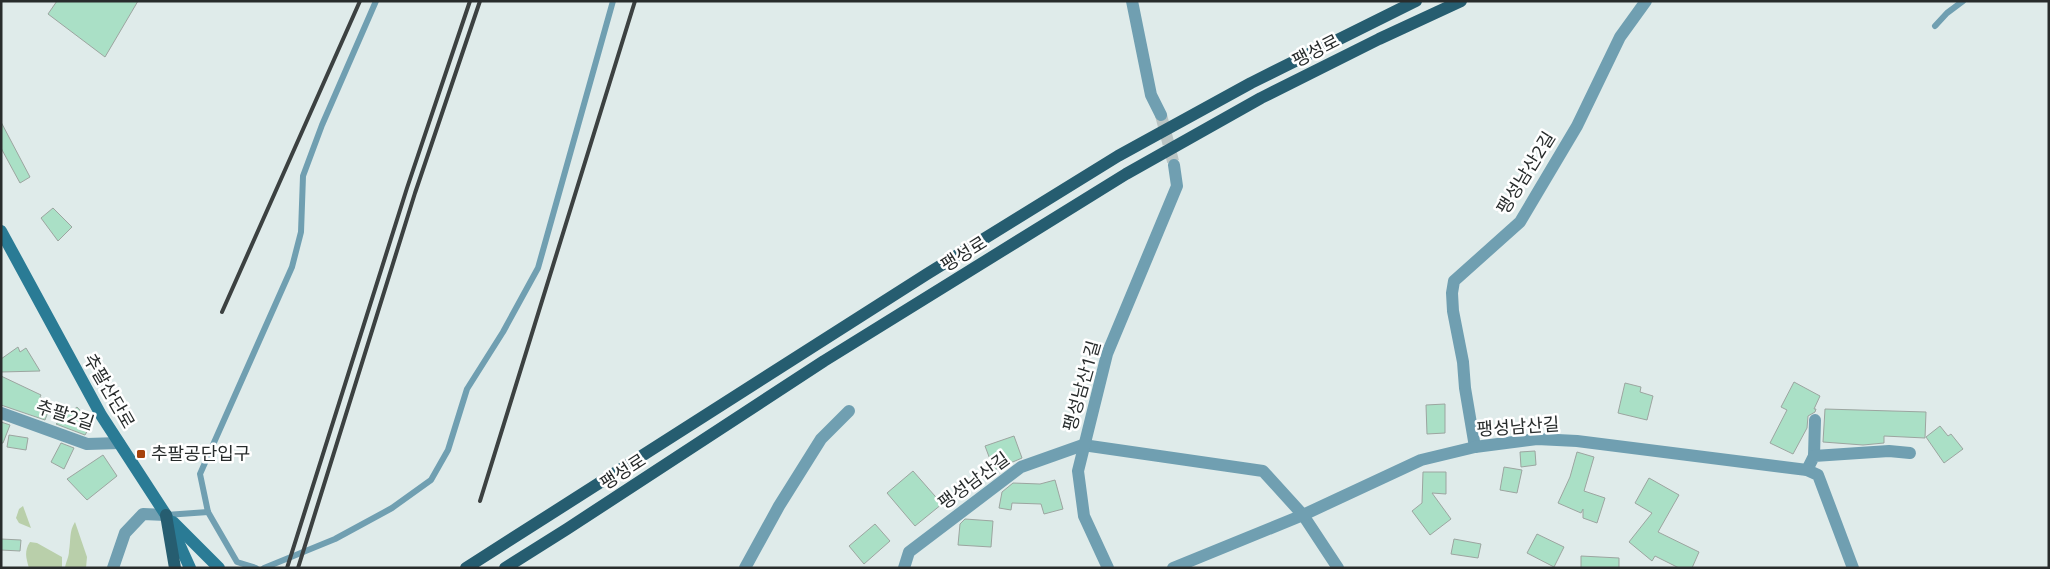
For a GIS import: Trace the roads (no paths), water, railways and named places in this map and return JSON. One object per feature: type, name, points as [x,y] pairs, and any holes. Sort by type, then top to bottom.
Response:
[{"type":"main road","name":"팽성로","points":[[466,568],[927,274],[1118,156],[1251,82],[1416,1]]},
{"type":"main road","name":"팽성로","points":[[505,568],[824,361],[1126,174],[1261,98],[1378,39],[1461,1]]},
{"type":"main road","points":[[166,515],[175,568]]},
{"type":"street","points":[[1132,1],[1151,94],[1161,115]]},
{"type":"street","name":"팽성남산2길","points":[[1475,446],[1465,388],[1463,362],[1453,311],[1452,293],[1454,281],[1520,222],[1577,126],[1620,37],[1646,1]]},
{"type":"street","name":"팽성남산1길","points":[[1174,165],[1177,186],[1107,354],[1083,445],[1264,471],[1303,515],[1338,568]]},
{"type":"street","name":"추팔산단로","points":[[1,231],[101,415],[166,515],[190,568]]},
{"type":"street","points":[[745,568],[779,506],[820,439],[849,410]]},
{"type":"street","name":"추팔2길","points":[[1,413],[86,444],[119,443]]},
{"type":"street","points":[[1815,420],[1814,456],[1806,470],[1818,475],[1853,568]]},
{"type":"street","name":"팽성남산길","points":[[1173,568],[1303,515],[1421,460],[1475,446],[1537,439],[1577,441],[1806,470]]},
{"type":"street","points":[[1083,445],[1078,471],[1084,516],[1108,568]]},
{"type":"street","name":"팽성남산길","points":[[904,568],[909,552],[1022,467],[1083,445]]},
{"type":"street","points":[[1814,456],[1889,452],[1910,454]]},
{"type":"street","points":[[113,568],[125,533],[142,514],[166,515],[219,568]]},
{"type":"lane","points":[[256,568],[238,562],[208,512],[200,474],[292,267],[301,232],[303,176],[322,124],[376,1]]},
{"type":"lane","points":[[264,568],[335,539],[392,508],[432,480],[448,450],[467,389],[503,332],[538,268],[614,1]]},
{"type":"lane","points":[[1935,26],[1947,13],[1963,1]]},
{"type":"lane","points":[[166,515],[208,512]]},
{"type":"tunnel","points":[[1161,115],[1174,165]]},
{"type":"railway","points":[[222,312],[360,1]]},
{"type":"railway","points":[[287,568],[407,188],[470,1]]},
{"type":"railway","points":[[298,568],[415,193],[480,1]]},
{"type":"railway","points":[[480,501],[635,1]]},
{"type":"place","name":"추팔공단입구","points":[[141,454]]}]
